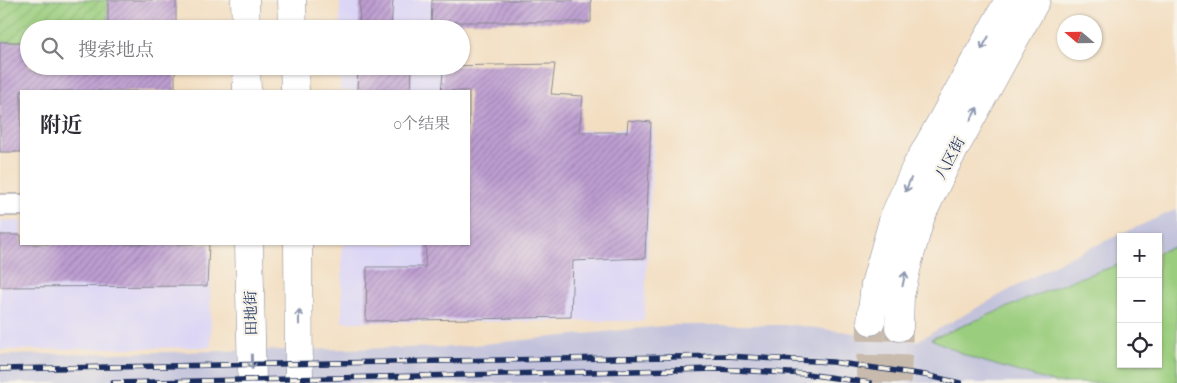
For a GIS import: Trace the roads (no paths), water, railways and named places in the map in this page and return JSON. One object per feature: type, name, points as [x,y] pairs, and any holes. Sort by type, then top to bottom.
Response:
[{"type":"main road","points":[[245,0],[246,20]]},
{"type":"main road","points":[[292,0],[293,20]]},
{"type":"main road","name":"八区街","points":[[871,321],[875,284],[894,217],[916,167],[1009,0]]},
{"type":"main road","name":"八区街","points":[[899,327],[900,296],[921,216],[945,166],[1036,0]]},
{"type":"main road","points":[[246,75],[247,90]]},
{"type":"main road","points":[[294,75],[295,90]]},
{"type":"main road","name":"田地街","points":[[249,245],[252,383]]},
{"type":"main road","points":[[298,245],[299,383]]},
{"type":"street","points":[[0,205],[20,205]]},
{"type":"tunnel","points":[[870,383],[871,321]]},
{"type":"tunnel","points":[[897,383],[899,327]]},
{"type":"railway","points":[[0,369],[726,356],[832,362],[925,375],[960,383]]},
{"type":"railway","points":[[113,383],[718,369],[807,374],[870,383]]}]
